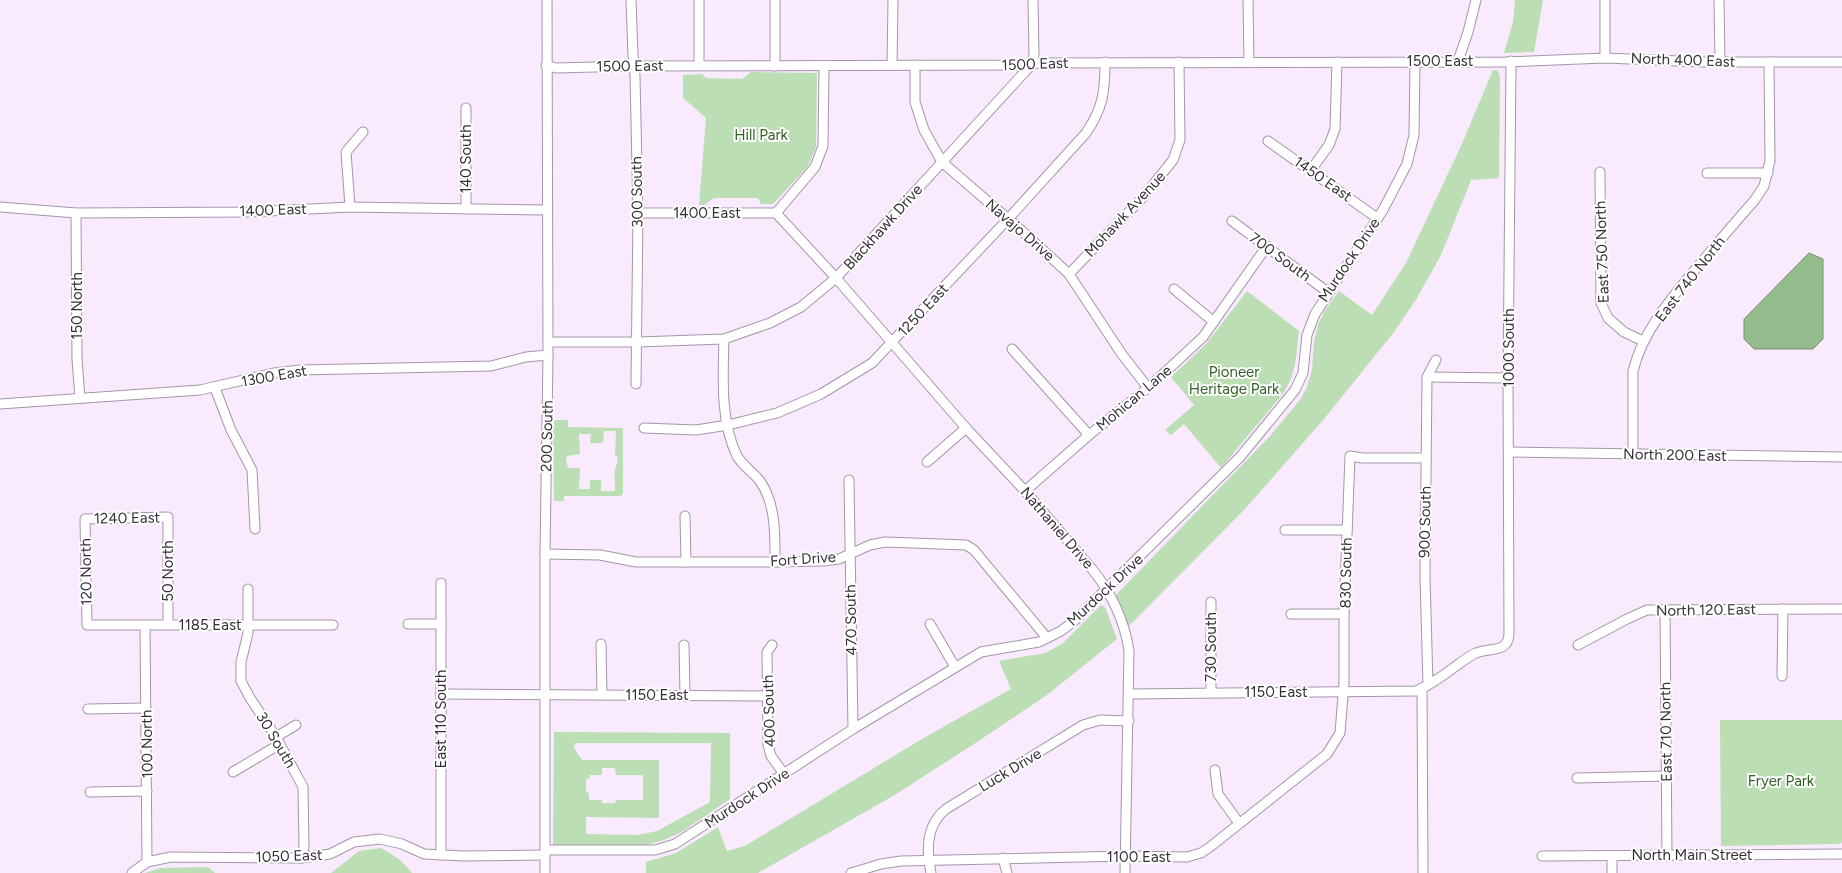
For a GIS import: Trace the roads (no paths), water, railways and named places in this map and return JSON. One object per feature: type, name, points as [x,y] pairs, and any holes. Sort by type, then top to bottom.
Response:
[{"type":"street","name":"200 South","points":[[545,873],[545,554],[548,355],[547,0]]},
{"type":"street","name":"300 South","points":[[631,0],[636,76],[638,213],[636,384]]},
{"type":"street","points":[[699,0],[699,66]]},
{"type":"street","points":[[775,0],[775,66]]},
{"type":"street","points":[[892,65],[893,0]]},
{"type":"street","points":[[1032,64],[1034,55],[1033,0]]},
{"type":"street","points":[[1248,0],[1249,62]]},
{"type":"street","points":[[1458,61],[1476,0]]},
{"type":"street","points":[[1605,0],[1605,58]]},
{"type":"street","points":[[1720,0],[1720,61]]},
{"type":"street","name":"North 400 East","points":[[1523,60],[1605,58],[1842,62]]},
{"type":"street","name":"1500 East","points":[[546,65],[556,68],[634,66],[915,66],[1032,64],[1041,62],[1415,62],[1523,60]]},
{"type":"street","name":"1000 South","points":[[1425,687],[1476,653],[1502,648],[1508,643],[1511,61]]},
{"type":"street","name":"1250 East","points":[[644,428],[696,430],[728,425],[777,413],[821,394],[872,364],[1086,133],[1093,123],[1104,97],[1106,62]]},
{"type":"street","name":"Mohawk Avenue","points":[[1069,274],[1144,196],[1173,160],[1180,140],[1179,62]]},
{"type":"street","points":[[1311,170],[1329,145],[1335,128],[1336,62]]},
{"type":"street","name":"Murdock Drive","points":[[545,853],[647,851],[675,844],[853,729],[980,652],[1039,642],[1061,631],[1074,621],[1240,457],[1290,398],[1303,373],[1306,344],[1311,322],[1320,304],[1378,218],[1403,174],[1410,155],[1415,123],[1415,62]]},
{"type":"street","points":[[1707,173],[1768,173],[1770,161],[1769,62]]},
{"type":"street","name":"Blackhawk Drive","points":[[637,342],[724,339],[770,324],[801,307],[836,278],[1032,64]]},
{"type":"street","points":[[776,214],[815,167],[823,146],[824,66]]},
{"type":"street","name":"Navajo Drive","points":[[915,66],[915,102],[924,130],[942,162],[1069,274],[1121,353],[1148,388]]},
{"type":"street","name":"140 South","points":[[466,108],[466,208]]},
{"type":"street","points":[[350,207],[346,152],[363,132]]},
{"type":"street","name":"1450 East","points":[[1268,141],[1378,218]]},
{"type":"street","name":"East 750 North","points":[[1600,172],[1601,302],[1608,318],[1624,332],[1643,341]]},
{"type":"street","name":"East 740 North","points":[[1633,454],[1633,371],[1643,341],[1672,298],[1754,201],[1764,186],[1768,173]]},
{"type":"street","name":"1400 East","points":[[0,207],[76,213],[250,212],[350,207],[547,210]]},
{"type":"street","name":"150 North","points":[[76,213],[77,359],[80,398]]},
{"type":"street","name":"1400 East","points":[[638,213],[776,214]]},
{"type":"street","name":"Nathaniel Drive","points":[[776,214],[836,278],[966,428],[1025,491],[1092,569],[1106,590],[1126,630],[1129,651],[1125,873]]},
{"type":"street","name":"700 South","points":[[1232,221],[1329,293]]},
{"type":"street","name":"Mohican Lane","points":[[1025,491],[1089,435],[1148,388],[1203,337],[1267,246]]},
{"type":"street","points":[[1174,289],[1214,322]]},
{"type":"street","points":[[724,339],[722,380],[728,425],[737,457],[760,482],[771,501],[775,562]]},
{"type":"street","points":[[548,342],[637,342]]},
{"type":"street","points":[[1012,349],[1089,435]]},
{"type":"street","name":"1300 East","points":[[0,404],[200,390],[274,373],[300,370],[491,366],[526,357],[548,355]]},
{"type":"street","name":"900 South","points":[[1423,873],[1427,377],[1436,360]]},
{"type":"street","points":[[1427,377],[1508,378]]},
{"type":"street","points":[[215,388],[231,430],[252,470],[255,529]]},
{"type":"street","points":[[927,462],[966,428]]},
{"type":"street","name":"North 200 East","points":[[1509,452],[1842,456]]},
{"type":"street","name":"830 South","points":[[1344,692],[1344,614],[1350,456],[1362,458],[1426,458]]},
{"type":"street","name":"470 South","points":[[849,480],[853,729]]},
{"type":"street","points":[[686,516],[686,562]]},
{"type":"street","name":"1240 East","points":[[85,519],[168,517]]},
{"type":"street","name":"50 North","points":[[168,517],[168,625]]},
{"type":"street","name":"120 North","points":[[85,519],[87,625]]},
{"type":"street","points":[[1285,530],[1347,530]]},
{"type":"street","name":"Fort Drive","points":[[545,554],[600,555],[636,562],[823,561],[839,559],[870,545],[885,542],[966,545],[974,550],[1047,638]]},
{"type":"street","name":"East 110 South","points":[[441,583],[442,855]]},
{"type":"street","name":"30 South","points":[[248,589],[248,625],[246,646],[240,662],[241,681],[278,740],[303,786],[304,848],[301,858]]},
{"type":"street","name":"730 South","points":[[1211,602],[1211,692]]},
{"type":"street","name":"East 710 North","points":[[1665,609],[1667,856]]},
{"type":"street","points":[[1782,676],[1783,609]]},
{"type":"street","name":"North 120 East","points":[[1578,645],[1647,610],[1842,609]]},
{"type":"street","points":[[1291,614],[1344,614]]},
{"type":"street","points":[[408,624],[441,624]]},
{"type":"street","points":[[930,624],[955,666]]},
{"type":"street","name":"1185 East","points":[[87,625],[333,625]]},
{"type":"street","name":"100 North","points":[[145,626],[147,862]]},
{"type":"street","points":[[601,644],[602,695]]},
{"type":"street","points":[[684,645],[685,696]]},
{"type":"street","name":"400 South","points":[[772,645],[767,652],[768,745],[771,756],[784,774]]},
{"type":"street","name":"1150 East","points":[[1129,694],[1416,691],[1425,687]]},
{"type":"street","name":"1100 East","points":[[851,873],[881,864],[901,861],[1194,856],[1210,847],[1239,822],[1327,754],[1340,733],[1344,692]]},
{"type":"street","name":"1150 East","points":[[442,694],[768,696]]},
{"type":"street","points":[[88,708],[146,708]]},
{"type":"street","name":"Luck Drive","points":[[931,873],[928,860],[932,826],[946,809],[1083,725],[1100,720],[1129,721]]},
{"type":"street","points":[[233,772],[296,725]]},
{"type":"street","points":[[1215,770],[1218,794],[1239,822]]},
{"type":"street","points":[[1577,778],[1666,776]]},
{"type":"street","points":[[90,792],[147,791]]},
{"type":"street","name":"1050 East","points":[[147,862],[171,857],[301,858],[330,854],[354,842],[380,839],[402,844],[424,854],[545,853]]},
{"type":"street","name":"North Main Street","points":[[1542,856],[1842,854]]},
{"type":"street","points":[[1612,856],[1612,873]]},
{"type":"street","points":[[1003,858],[1007,873]]},
{"type":"street","points":[[132,873],[147,862]]},
{"type":"park label","name":"Hill Park","points":[[761,135]]},
{"type":"park label","name":"Pioneer Heritage Park","points":[[1234,380]]},
{"type":"park label","name":"Fryer Park","points":[[1781,781]]}]
